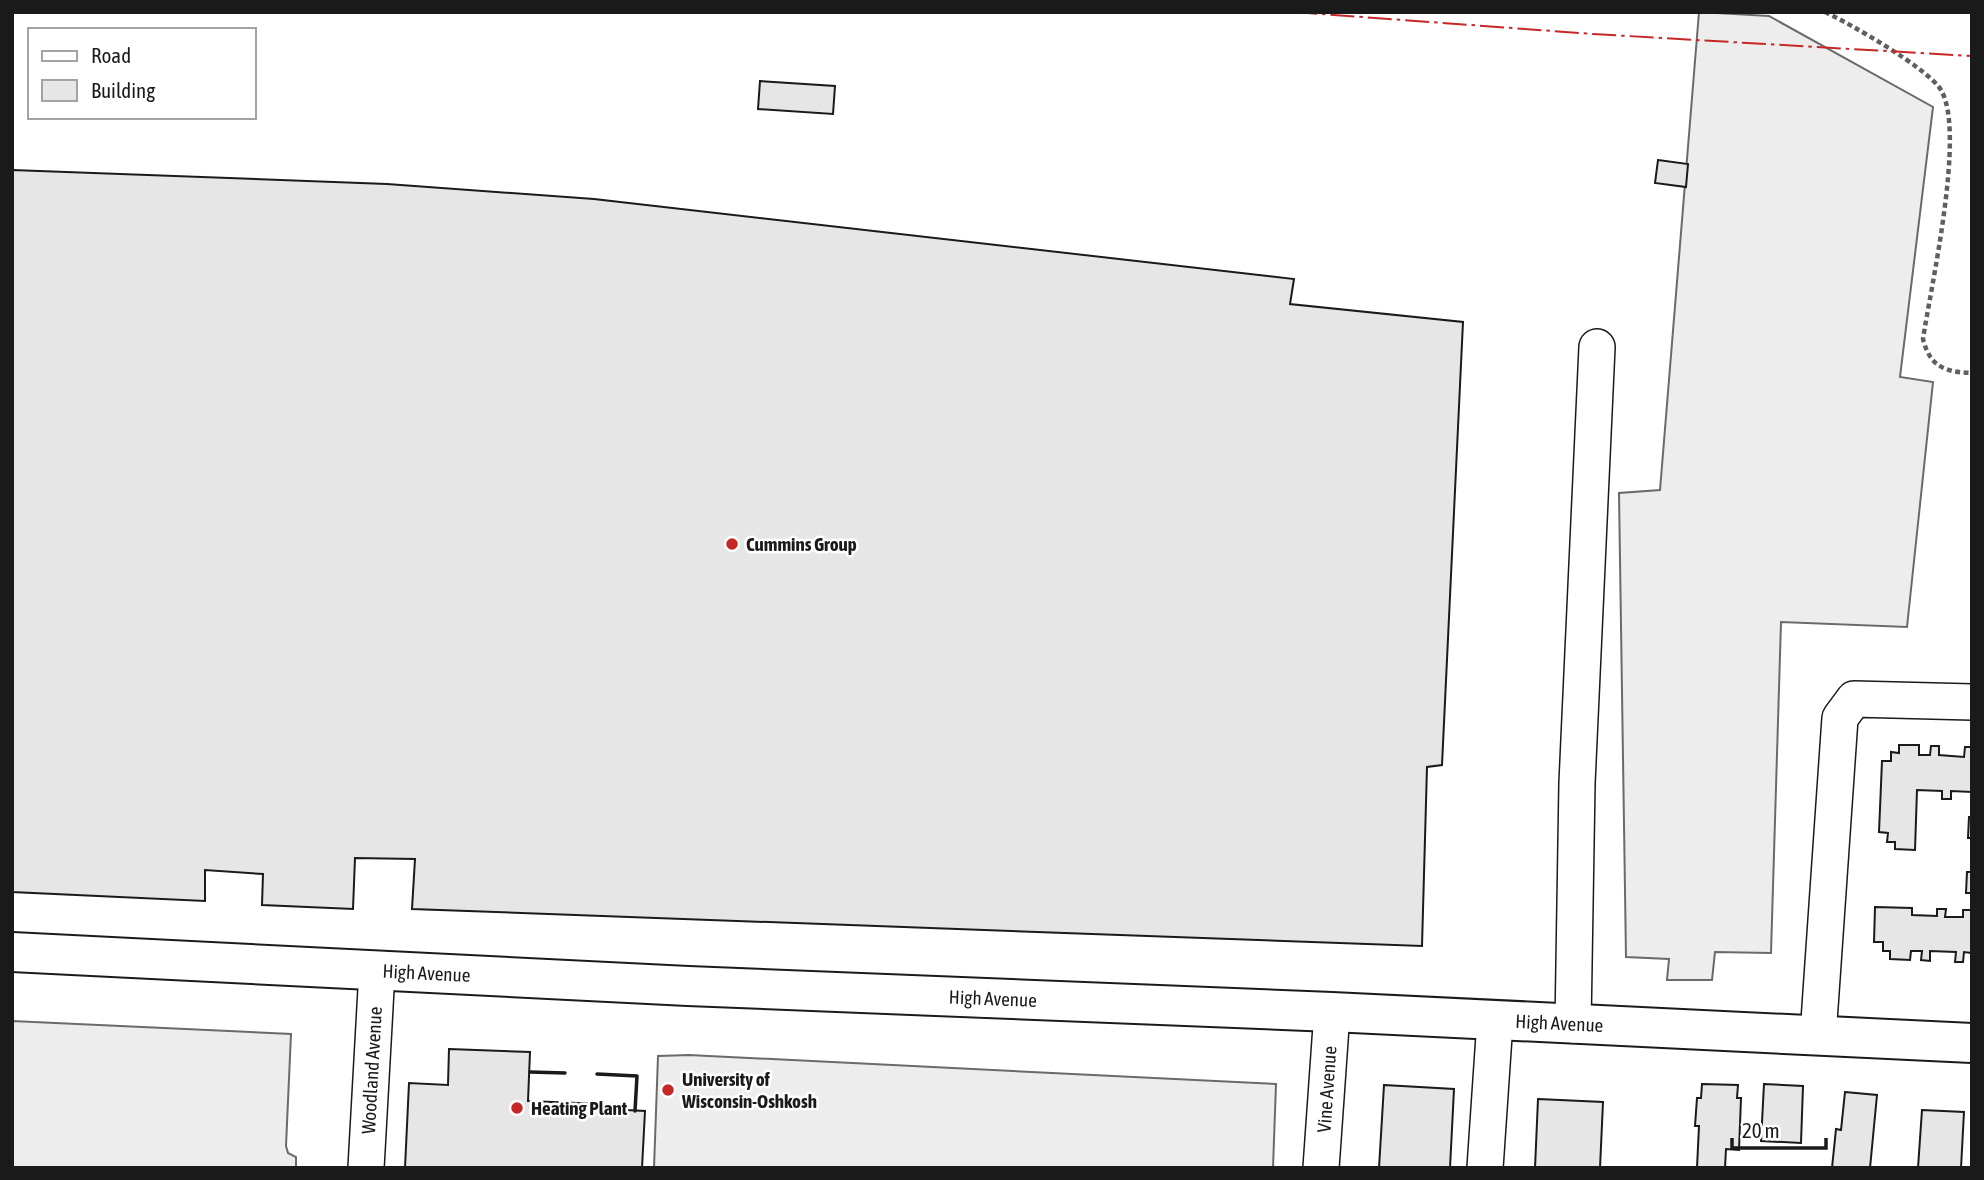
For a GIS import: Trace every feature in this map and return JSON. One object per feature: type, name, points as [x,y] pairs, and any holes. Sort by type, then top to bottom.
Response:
[{"type":"main road","name":"High Avenue","points":[[12,952],[1972,1043]]},
{"type":"street","points":[[1573,1025],[1577,783],[1597,347]]},
{"type":"street","points":[[1818,1036],[1840,719],[1854,699],[1972,702]]},
{"type":"street","name":"Woodland Avenue","points":[[366,1168],[377,971]]},
{"type":"street","name":"Vine Avenue","points":[[1321,1168],[1332,1012]]},
{"type":"street","points":[[1486,1168],[1495,1021]]},
{"type":"path","points":[[1825,12],[1927,74],[1940,87],[1947,103],[1951,143],[1946,193],[1923,339],[1926,351],[1941,368],[1972,373]]},
{"type":"shaded area","points":[[1699,12],[1769,16],[1933,107],[1900,377],[1933,382],[1907,627],[1781,622],[1771,953],[1715,952],[1712,980],[1667,980],[1669,959],[1626,957],[1619,493],[1660,490]]},
{"type":"shaded area","points":[[12,1021],[291,1034],[286,1146],[288,1153],[296,1157],[296,1168],[12,1168]]},
{"type":"shaded area","points":[[689,1055],[1276,1084],[1273,1168],[654,1168],[658,1056]]},
{"type":"building","points":[[760,81],[835,86],[833,114],[758,109]]},
{"type":"building","points":[[1658,160],[1688,164],[1686,187],[1655,183]]},
{"type":"building","name":"Cummins Group","points":[[12,170],[387,184],[594,199],[1294,279],[1290,304],[1463,322],[1442,765],[1427,767],[1422,946],[412,909],[415,859],[355,858],[353,909],[262,905],[263,874],[205,870],[205,901],[12,892]]},
{"type":"building","points":[[1899,745],[1919,745],[1919,755],[1930,755],[1931,746],[1939,746],[1939,755],[1964,757],[1965,747],[1972,747],[1972,792],[1951,791],[1951,799],[1942,799],[1942,791],[1917,790],[1915,850],[1895,849],[1895,842],[1887,842],[1888,833],[1879,832],[1882,761],[1891,761],[1891,752],[1899,753]]},
{"type":"building","points":[[1969,817],[1972,817],[1972,838],[1968,838]]},
{"type":"building","points":[[1967,872],[1972,872],[1972,893],[1966,893]]},
{"type":"building","points":[[1875,907],[1912,908],[1912,915],[1937,916],[1937,909],[1946,909],[1945,917],[1963,917],[1963,910],[1972,910],[1972,953],[1964,952],[1963,962],[1955,962],[1956,952],[1930,951],[1930,961],[1921,960],[1922,951],[1911,951],[1910,960],[1890,959],[1890,951],[1883,951],[1883,942],[1874,942]]},
{"type":"building","name":"Heating Plant","points":[[449,1049],[530,1052],[528,1101],[627,1105],[627,1110],[645,1111],[642,1168],[405,1168],[409,1083],[448,1085]]},
{"type":"building","points":[[1702,1084],[1738,1085],[1737,1098],[1741,1098],[1739,1150],[1726,1149],[1725,1168],[1697,1168],[1699,1126],[1695,1126],[1697,1098],[1701,1098]]},
{"type":"building","points":[[1764,1084],[1803,1086],[1801,1143],[1761,1141]]},
{"type":"building","points":[[1384,1085],[1454,1089],[1450,1168],[1379,1168]]},
{"type":"building","points":[[1845,1092],[1877,1095],[1870,1168],[1832,1168],[1836,1129],[1841,1130]]},
{"type":"building","points":[[1538,1099],[1603,1102],[1600,1168],[1535,1168]]},
{"type":"building","points":[[1922,1110],[1964,1112],[1961,1168],[1918,1168]]},
{"type":"wall","points":[[530,1072],[565,1073]]},
{"type":"wall","points":[[597,1074],[637,1076],[635,1111]]},
{"type":"power","points":[[1293,12],[1593,34],[1972,56]]},
{"type":"place","name":"Cummins Group","points":[[732,544]]},
{"type":"place","name":"University of Wisconsin-Oshkosh","points":[[668,1090]]},
{"type":"place","name":"Heating Plant","points":[[517,1108]]}]
